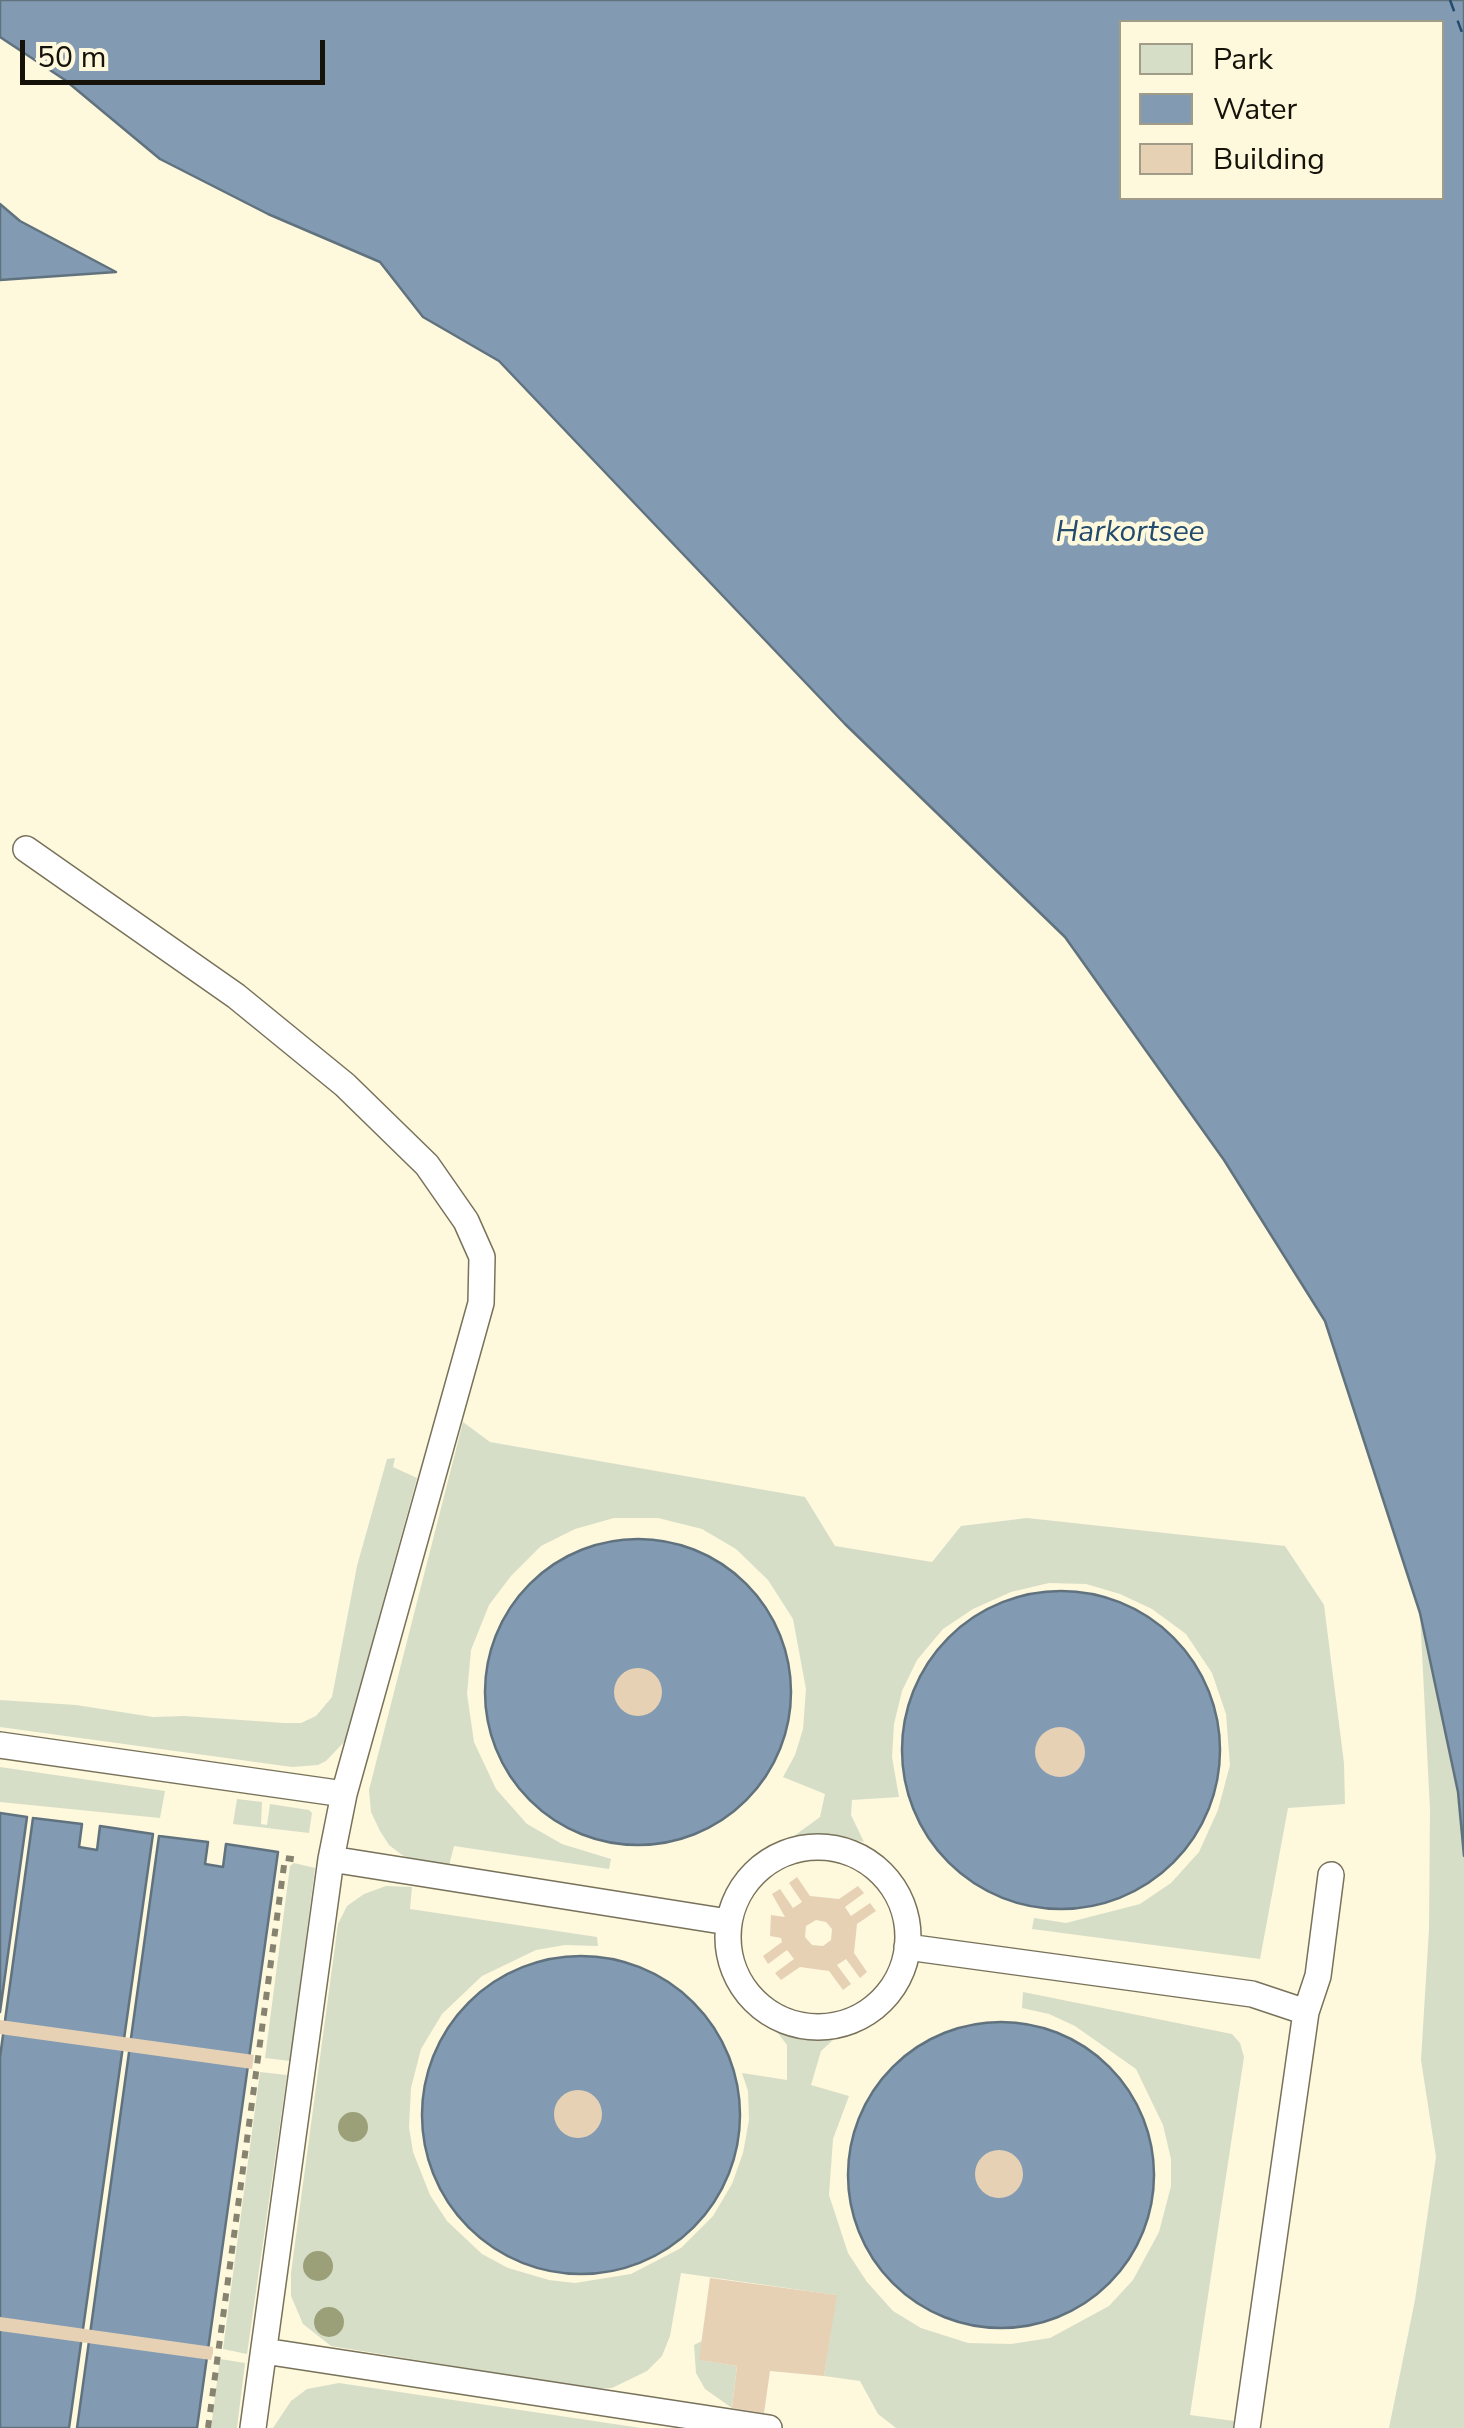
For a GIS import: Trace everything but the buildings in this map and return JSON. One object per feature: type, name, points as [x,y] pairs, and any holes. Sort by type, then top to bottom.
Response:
[{"type":"lane","points":[[26,849],[236,996],[345,1085],[428,1166],[466,1220],[482,1257],[481,1303],[344,1794],[331,1861],[254,2428]]},
{"type":"lane","points":[[0,1745],[344,1794]]},
{"type":"lane","points":[[812,1846],[845,1850],[871,1864],[890,1882],[899,1898],[908,1928],[906,1959],[896,1982],[868,2012],[831,2027],[800,2026],[778,2018],[749,1996],[725,1940],[728,1922],[745,1884],[773,1858],[812,1846]]},
{"type":"lane","points":[[331,1861],[728,1922]]},
{"type":"lane","points":[[1247,2428],[1306,2012],[1318,1976],[1331,1875]]},
{"type":"lane","points":[[906,1947],[1252,1994],[1306,2012]]},
{"type":"lane","points":[[264,2351],[768,2428]]},
{"type":"path","points":[[208,2428],[285,1858],[331,1861]]},
{"type":"green space","points":[[463,1422],[490,1442],[805,1497],[835,1546],[932,1562],[961,1526],[1027,1518],[1285,1546],[1324,1605],[1344,1763],[1345,1804],[1288,1808],[1260,1959],[1032,1929],[1034,1918],[1066,1923],[1140,1904],[1171,1883],[1199,1852],[1218,1810],[1230,1765],[1226,1714],[1212,1673],[1186,1634],[1152,1609],[1120,1594],[1086,1584],[1049,1583],[1011,1592],[973,1609],[943,1629],[917,1660],[902,1691],[894,1724],[892,1757],[899,1797],[852,1800],[851,1815],[864,1842],[832,1834],[794,1836],[820,1817],[825,1794],[783,1777],[803,1729],[806,1689],[793,1619],[768,1580],[736,1549],[702,1529],[658,1518],[614,1518],[575,1529],[541,1546],[511,1576],[489,1605],[471,1650],[467,1694],[474,1742],[496,1789],[527,1824],[562,1844],[611,1859],[609,1869],[454,1846],[449,1866],[421,1863],[402,1855],[380,1831],[371,1812],[369,1790]]},
{"type":"green space","points":[[395,1458],[393,1467],[417,1478],[345,1741],[326,1761],[292,1767],[0,1727],[0,1700],[76,1705],[153,1717],[301,1723],[316,1716],[332,1697],[357,1566],[387,1459]]},
{"type":"green space","points":[[1420,1613],[1459,1800],[1464,1800],[1464,2428],[1389,2428],[1415,2300],[1436,2157],[1421,2060],[1429,1929],[1430,1810]]},
{"type":"green space","points":[[0,1767],[165,1791],[160,1818],[0,1802]]},
{"type":"green space","points":[[237,1799],[262,1802],[261,1824],[267,1825],[270,1804],[309,1810],[309,1833],[233,1824]]},
{"type":"green space","points":[[294,1863],[315,1868],[290,2061],[265,2058],[290,1866]]},
{"type":"green space","points":[[386,1886],[412,1887],[410,1909],[597,1937],[598,1946],[565,1945],[536,1950],[482,1976],[442,2014],[421,2049],[411,2088],[409,2127],[413,2152],[430,2195],[447,2221],[482,2254],[508,2268],[549,2280],[575,2283],[631,2274],[681,2248],[713,2216],[732,2184],[743,2153],[749,2120],[748,2091],[742,2073],[787,2080],[787,2045],[768,2020],[791,2033],[843,2031],[821,2051],[811,2085],[849,2096],[833,2139],[829,2195],[848,2253],[867,2282],[893,2311],[921,2328],[968,2343],[1011,2344],[1050,2338],[1109,2306],[1133,2280],[1159,2232],[1171,2186],[1171,2159],[1163,2125],[1136,2069],[1075,2026],[1049,2014],[1022,2008],[1023,1992],[1232,2034],[1244,2057],[1190,2415],[1234,2421],[1233,2428],[896,2428],[878,2414],[860,2381],[824,2376],[836,2295],[681,2273],[670,2336],[662,2356],[647,2371],[612,2388],[596,2389],[331,2346],[303,2324],[291,2296],[291,2273],[338,1924],[347,1906]]},
{"type":"green space","points":[[260,2072],[287,2075],[247,2354],[223,2349]]},
{"type":"green space","points":[[702,2341],[700,2360],[737,2366],[732,2408],[705,2389],[696,2373],[694,2345]]},
{"type":"green space","points":[[220,2359],[245,2363],[237,2428],[211,2428]]},
{"type":"green space","points":[[339,2383],[641,2428],[273,2428],[291,2401],[307,2389]]},
{"type":"water","name":"Harkortsee","points":[[0,0],[1464,0],[1464,1856],[1458,1792],[1420,1613],[1325,1321],[1224,1160],[1065,937],[845,724],[499,361],[423,317],[380,262],[268,214],[160,159],[65,80],[0,37]]},
{"type":"water","points":[[0,204],[20,221],[116,272],[0,280]]},
{"type":"water","points":[[638,1539],[697,1550],[723,1564],[746,1584],[766,1607],[780,1633],[791,1692],[780,1751],[766,1777],[746,1800],[723,1820],[697,1834],[638,1845],[579,1834],[553,1820],[530,1800],[510,1777],[496,1751],[485,1692],[496,1633],[510,1607],[530,1584],[553,1564],[579,1550]]},
{"type":"water","points":[[1061,1591],[1092,1594],[1122,1603],[1162,1627],[1184,1649],[1208,1689],[1217,1719],[1217,1781],[1208,1811],[1184,1851],[1162,1873],[1122,1897],[1092,1906],[1061,1909],[1030,1906],[1000,1897],[960,1873],[938,1851],[914,1811],[905,1781],[902,1750],[905,1719],[914,1689],[938,1649],[960,1627],[1000,1603],[1030,1594]]},
{"type":"water","points":[[0,1813],[27,1817],[0,2012]]},
{"type":"water","points":[[33,1818],[82,1824],[79,1847],[97,1850],[100,1826],[153,1834],[69,2428],[0,2428],[0,2057]]},
{"type":"water","points":[[159,1836],[208,1842],[205,1864],[223,1867],[226,1844],[278,1852],[197,2428],[77,2428]]},
{"type":"water","points":[[581,1956],[612,1959],[642,1968],[682,1992],[704,2014],[728,2054],[737,2084],[737,2146],[728,2176],[704,2216],[682,2238],[642,2262],[612,2271],[581,2274],[550,2271],[520,2262],[480,2238],[458,2216],[434,2176],[425,2146],[422,2115],[425,2084],[434,2054],[458,2014],[480,1992],[520,1968],[550,1959]]},
{"type":"water","points":[[1001,2022],[1060,2033],[1110,2066],[1143,2116],[1154,2175],[1143,2234],[1110,2284],[1060,2317],[1001,2328],[942,2317],[892,2284],[859,2234],[848,2175],[859,2116],[892,2066],[942,2033]]},
{"type":"ferry route","points":[[1450,0],[1464,38]]}]
